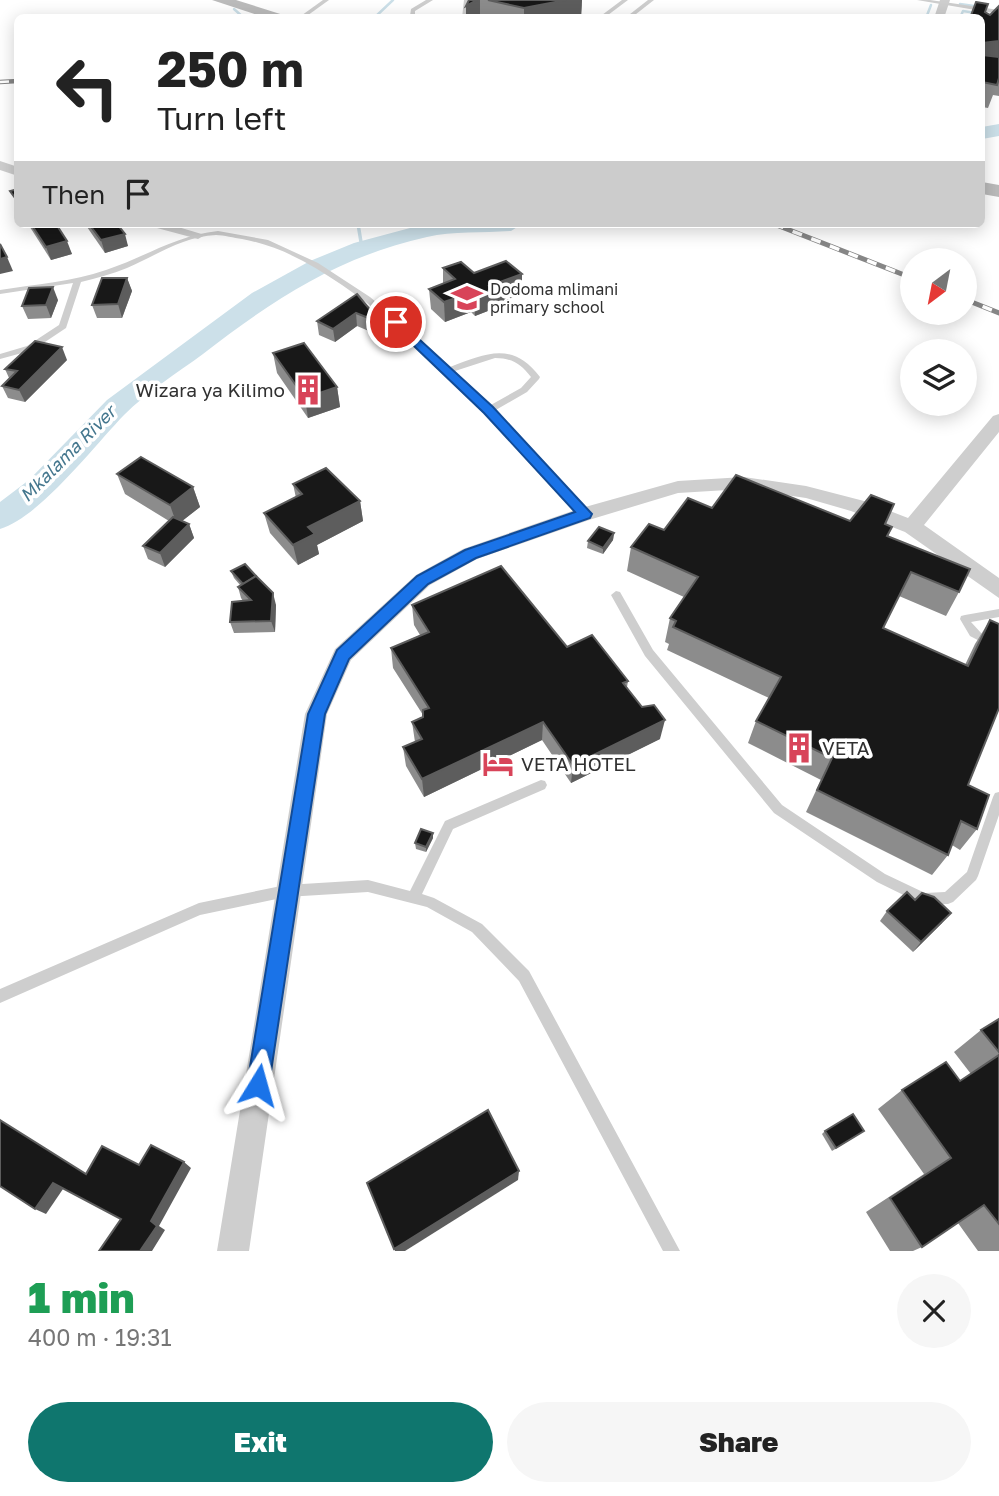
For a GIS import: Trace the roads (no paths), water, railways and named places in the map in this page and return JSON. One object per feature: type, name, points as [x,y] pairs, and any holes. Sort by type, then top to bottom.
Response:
[{"type":"main road","points":[[219,0],[271,14]]},
{"type":"street","points":[[167,228],[198,235]]},
{"type":"street","points":[[912,527],[999,419]]},
{"type":"street","points":[[233,1251],[286,891],[316,714],[343,654],[423,580],[470,554],[585,514],[678,487],[744,483],[806,492],[857,506],[912,527],[974,568],[999,590]]},
{"type":"lane","points":[[306,14],[327,0]]},
{"type":"lane","points":[[412,14],[413,10],[430,0]]},
{"type":"lane","points":[[605,14],[625,0]]},
{"type":"lane","points":[[632,14],[651,0]]},
{"type":"lane","points":[[920,0],[944,2],[994,13]]},
{"type":"lane","points":[[0,292],[78,280],[110,272],[164,247],[198,235],[220,233],[260,239],[318,266],[378,306],[489,410],[585,514]]},
{"type":"lane","points":[[0,357],[30,348],[63,326],[78,280]]},
{"type":"lane","points":[[448,371],[492,356],[513,355],[528,365],[536,377],[524,390],[489,410]]},
{"type":"lane","points":[[616,595],[649,653],[778,809],[881,878],[924,899],[948,898],[972,876],[999,797]]},
{"type":"lane","points":[[999,613],[965,619],[968,629],[976,636],[999,648]]},
{"type":"lane","points":[[413,898],[449,825],[541,785]]},
{"type":"lane","points":[[0,996],[199,909],[286,891],[368,886],[429,902],[477,928],[524,976],[672,1251]]},
{"type":"waterway","points":[[378,14],[393,0]]},
{"type":"waterway","points":[[960,4],[981,7]]},
{"type":"waterway","points":[[928,14],[931,5]]},
{"type":"waterway","points":[[234,9],[240,14]]},
{"type":"waterway","points":[[962,14],[963,11],[976,13]]},
{"type":"waterway","name":"Mkalama River","points":[[985,132],[999,130]]},
{"type":"waterway","points":[[359,228],[362,248]]},
{"type":"waterway","name":"Mkalama River","points":[[0,518],[39,487],[117,406],[261,298],[318,266],[362,248],[428,230],[456,228]]},
{"type":"railway","points":[[0,82],[14,81]]},
{"type":"railway","points":[[784,228],[900,273]]},
{"type":"railway","points":[[977,304],[999,313]]},
{"type":"place","name":"Dodoma mlimani primary school","points":[[467,298]]},
{"type":"place","name":"Wizara ya Kilimo","points":[[308,390]]},
{"type":"place","name":"VETA","points":[[799,748]]},
{"type":"place","name":"VETA HOTEL","points":[[498,764]]}]
